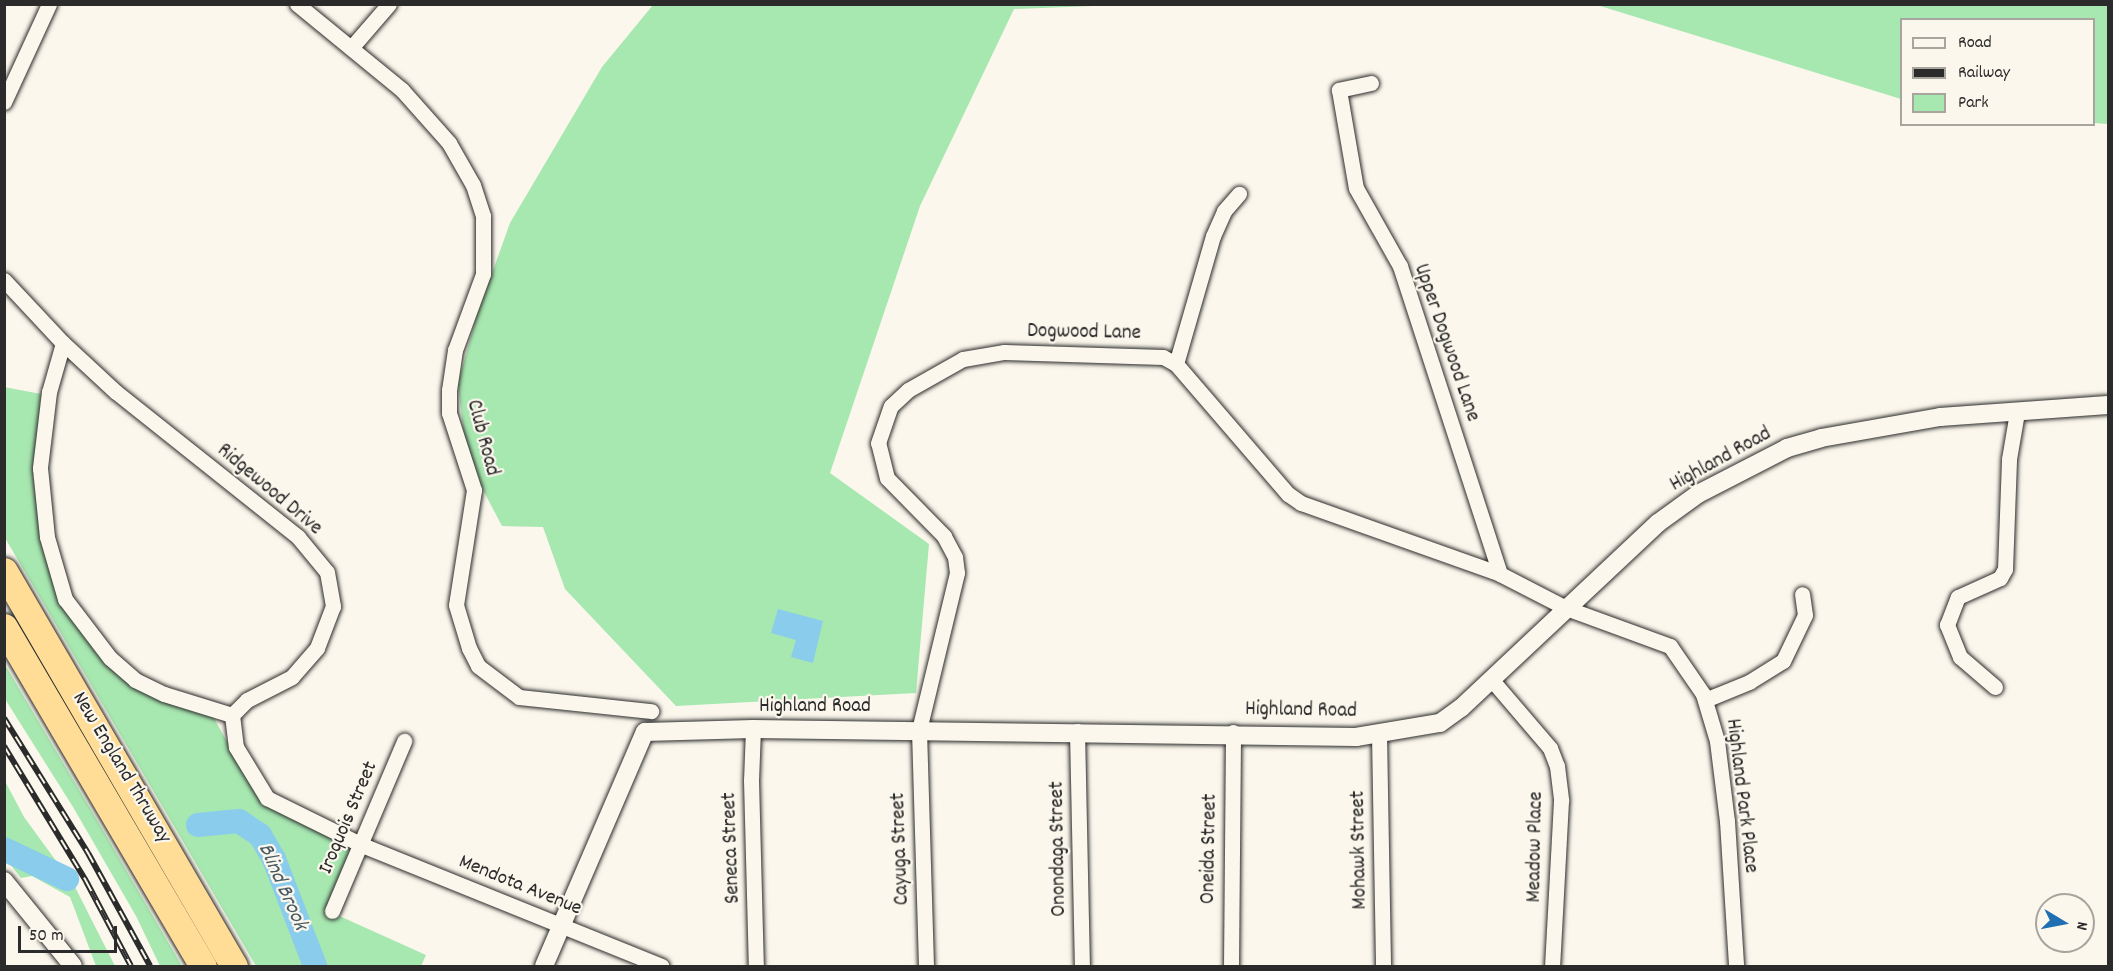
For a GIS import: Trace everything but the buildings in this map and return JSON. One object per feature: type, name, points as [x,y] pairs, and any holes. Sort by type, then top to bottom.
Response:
[{"type":"highway","name":"New England Thruway","points":[[4,571],[234,966]]},
{"type":"highway","name":"New England Thruway","points":[[4,627],[202,966]]},
{"type":"street","points":[[4,102],[49,4]]},
{"type":"street","name":"Club Road","points":[[297,4],[402,90],[449,143],[473,185],[483,216],[483,274],[455,350],[449,390],[449,413],[474,490],[456,605],[469,648],[478,666],[519,697],[651,711]]},
{"type":"street","points":[[351,48],[389,4]]},
{"type":"street","name":"Upper Dogwood Lane","points":[[1371,83],[1339,90],[1356,188],[1400,266],[1500,574]]},
{"type":"street","points":[[1239,194],[1224,211],[1214,236],[1176,364],[1280,485],[1301,503],[1500,574],[1566,608]]},
{"type":"street","name":"Ridgewood Drive","points":[[4,280],[63,343],[150,420],[298,537],[327,572],[333,606],[317,648],[292,677],[247,700],[232,716]]},
{"type":"street","points":[[63,343],[49,392],[40,468],[45,522],[59,586],[95,640],[135,680],[164,694],[232,716],[236,747],[267,798],[362,845]]},
{"type":"street","name":"Dogwood Lane","points":[[919,730],[957,573],[955,557],[944,536],[887,478],[878,443],[891,406],[938,371],[963,359],[1004,352],[1152,355],[1176,364]]},
{"type":"street","name":"Highland Road","points":[[544,966],[645,732],[753,729],[1233,732],[1356,737],[1440,723],[1491,679],[1658,523],[1698,494],[1787,448],[1821,438],[1940,417],[2109,405]]},
{"type":"street","points":[[1995,687],[1960,657],[1947,625],[1958,597],[2000,578],[2005,569],[2009,459],[2017,412]]},
{"type":"street","points":[[1705,700],[1749,682],[1783,661],[1805,615],[1802,594]]},
{"type":"street","name":"Highland Park Place","points":[[1566,608],[1670,646],[1705,700],[1717,741],[1727,821],[1736,966]]},
{"type":"street","name":"Meadow Place","points":[[1491,679],[1550,748],[1557,766],[1561,801],[1552,966]]},
{"type":"street","name":"Seneca Street","points":[[753,729],[751,780],[756,966]]},
{"type":"street","name":"Cayuga Street","points":[[919,730],[926,966]]},
{"type":"street","name":"Onondaga Street","points":[[1077,731],[1082,966]]},
{"type":"street","name":"Oneida Street","points":[[1231,966],[1233,732]]},
{"type":"street","name":"Mohawk Street","points":[[1379,734],[1383,966]]},
{"type":"street","name":"Iroquois Street","points":[[332,911],[362,845],[404,741]]},
{"type":"street","name":"Mendota Avenue","points":[[362,845],[661,966]]},
{"type":"street","points":[[4,881],[73,966]]},
{"type":"green space","points":[[653,5],[1119,5],[1014,9],[920,206],[830,473],[929,544],[916,693],[676,706],[565,589],[543,527],[502,526],[483,490],[464,436],[458,383],[477,315],[510,223],[602,67]]},
{"type":"green space","points":[[1597,5],[2108,5],[2108,124],[2095,123],[2095,18],[1900,18],[1900,99]]},
{"type":"green space","points":[[4,387],[41,394],[33,477],[41,541],[100,654],[211,713],[252,786],[349,846],[351,851],[326,910],[426,955],[421,966],[256,966],[5,538]]},
{"type":"green space","points":[[4,663],[182,966],[160,966],[136,916],[73,807],[5,699]]},
{"type":"green space","points":[[5,781],[24,817],[75,887],[115,966],[96,966],[70,897],[32,876],[21,878],[5,858]]},
{"type":"water","points":[[778,609],[823,621],[813,663],[791,657],[796,640],[771,633]]},
{"type":"waterway","name":"Blind Brook","points":[[198,825],[239,821],[260,835],[274,859],[315,966]]},
{"type":"waterway","name":"Blind Brook","points":[[4,849],[67,879]]},
{"type":"railway","points":[[4,718],[88,853],[150,966]]},
{"type":"railway","points":[[4,746],[86,881],[131,966]]}]
